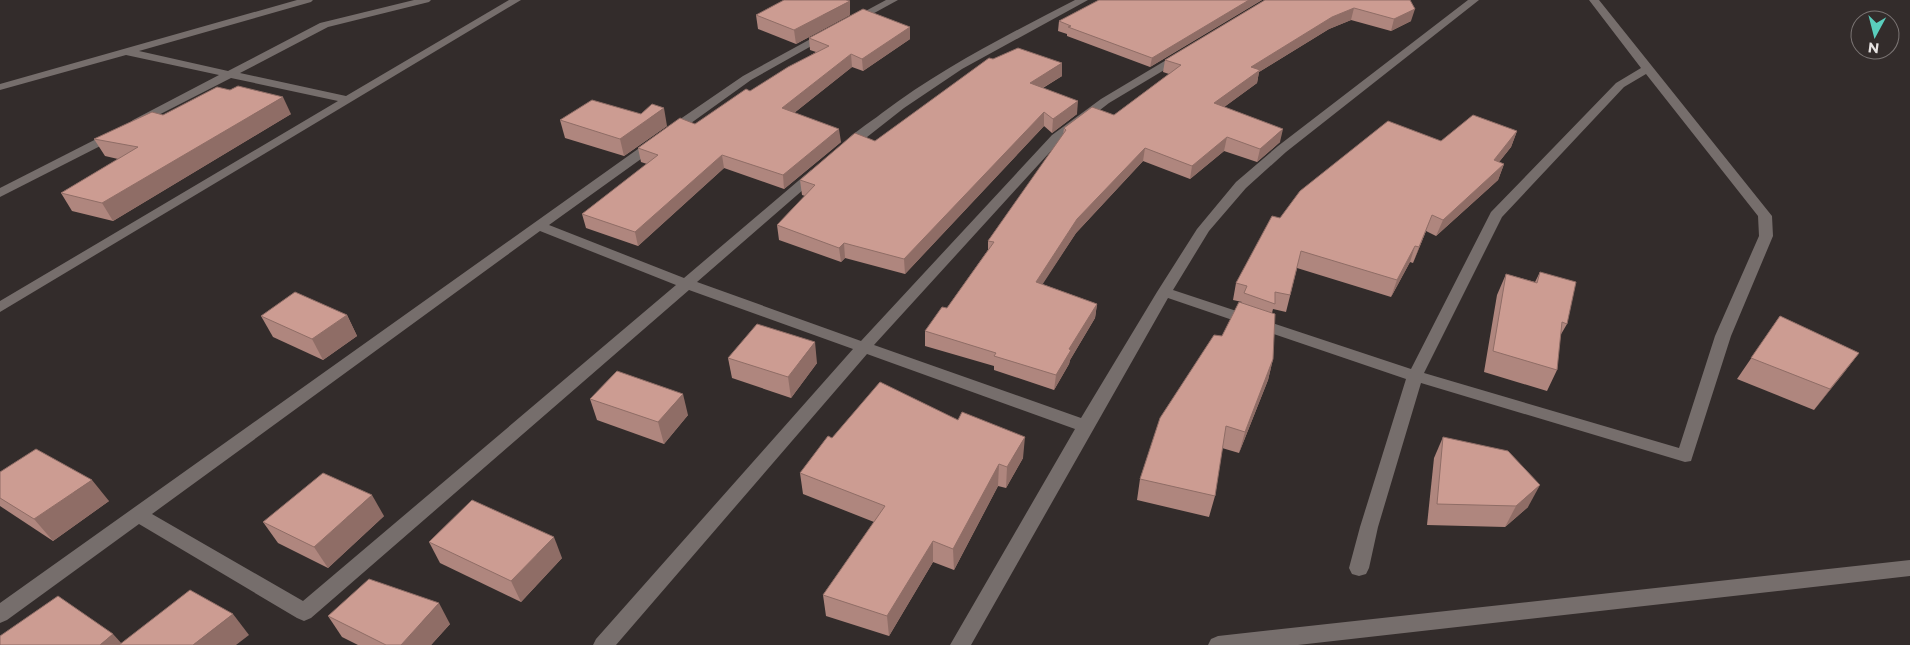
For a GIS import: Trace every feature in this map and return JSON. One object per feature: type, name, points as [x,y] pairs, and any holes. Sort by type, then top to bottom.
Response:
[{"type":"street","points":[[0,87],[308,0]]},
{"type":"street","points":[[0,193],[324,25],[426,0]]},
{"type":"street","points":[[0,307],[516,0]]},
{"type":"street","points":[[0,614],[677,126],[747,78],[833,30],[893,0]]},
{"type":"street","points":[[836,156],[866,130],[929,85],[982,52],[1083,0]]},
{"type":"street","points":[[960,645],[1084,426],[1204,229],[1241,184],[1282,149],[1473,0]]},
{"type":"street","points":[[1164,292],[1415,376],[1685,456],[1723,336],[1766,236],[1765,216],[1594,0]]},
{"type":"street","points":[[603,645],[864,347],[1056,138],[1105,101],[1189,50]]},
{"type":"street","points":[[126,52],[348,100]]},
{"type":"street","points":[[1360,568],[1369,527],[1415,376],[1496,215],[1620,84],[1647,69]]},
{"type":"street","points":[[138,515],[304,612],[821,168]]},
{"type":"street","points":[[539,226],[687,284],[1084,426]]},
{"type":"street","points":[[1218,645],[1910,568]]},
{"type":"building","points":[[784,0],[850,1],[794,30],[756,15]]},
{"type":"building","points":[[1099,0],[1249,0],[1152,58],[1068,27],[1071,26],[1059,21]]},
{"type":"building","points":[[1265,0],[1410,0],[1415,9],[1394,19],[1354,8],[1332,17],[1251,67],[1260,70],[1214,103],[1283,129],[1260,149],[1227,137],[1192,166],[1145,148],[1077,219],[1036,282],[1097,304],[1069,349],[1071,350],[1056,375],[994,356],[996,353],[925,331],[942,307],[947,308],[994,242],[988,241],[1066,130],[1064,128],[1092,107],[1114,115],[1181,65],[1165,60]]},
{"type":"building","points":[[863,9],[910,27],[862,59],[851,54],[782,108],[839,129],[783,175],[722,155],[635,232],[582,214],[658,155],[638,148],[680,118],[695,124],[746,89],[750,91],[788,67],[829,46],[809,38]]},
{"type":"building","points":[[1018,48],[1062,63],[1030,83],[1078,101],[1053,119],[1044,112],[904,259],[844,243],[839,248],[777,225],[815,185],[800,180],[855,133],[875,141],[989,58],[993,59]]},
{"type":"building","points":[[238,86],[283,97],[102,203],[61,193],[138,147],[94,139],[152,112],[163,115],[217,87],[230,90]]},
{"type":"building","points":[[592,100],[641,114],[652,104],[664,108],[620,139],[560,120]]},
{"type":"building","points":[[1473,115],[1517,131],[1494,160],[1504,164],[1443,220],[1432,215],[1419,247],[1415,246],[1397,280],[1301,251],[1290,295],[1275,292],[1275,304],[1244,293],[1247,286],[1236,283],[1272,216],[1280,218],[1300,191],[1388,121],[1441,141]]},
{"type":"building","points":[[1540,272],[1576,282],[1567,324],[1562,322],[1557,370],[1493,351],[1506,274],[1537,283]]},
{"type":"building","points":[[295,292],[347,315],[312,339],[261,316]]},
{"type":"building","points":[[1239,302],[1275,314],[1273,359],[1245,432],[1226,426],[1215,496],[1140,479],[1160,418],[1214,335],[1222,336]]},
{"type":"building","points":[[1780,316],[1859,353],[1830,389],[1751,358]]},
{"type":"building","points":[[757,324],[815,342],[788,377],[728,358]]},
{"type":"building","points":[[617,371],[683,394],[658,422],[590,399]]},
{"type":"building","points":[[880,382],[958,420],[962,412],[1025,437],[1007,467],[999,464],[953,549],[933,541],[887,616],[823,595],[885,506],[800,473],[828,436],[832,438]]},
{"type":"building","points":[[1443,437],[1508,451],[1540,485],[1516,506],[1437,504]]},
{"type":"building","points":[[36,449],[92,480],[34,519],[0,498],[0,472]]},
{"type":"building","points":[[323,473],[372,495],[314,547],[263,522]]},
{"type":"building","points":[[472,500],[554,537],[511,581],[429,542]]},
{"type":"building","points":[[369,579],[439,603],[401,645],[386,645],[328,616]]},
{"type":"building","points":[[190,590],[233,614],[193,645],[119,645]]},
{"type":"building","points":[[58,596],[113,634],[100,645],[0,645],[0,636]]}]
